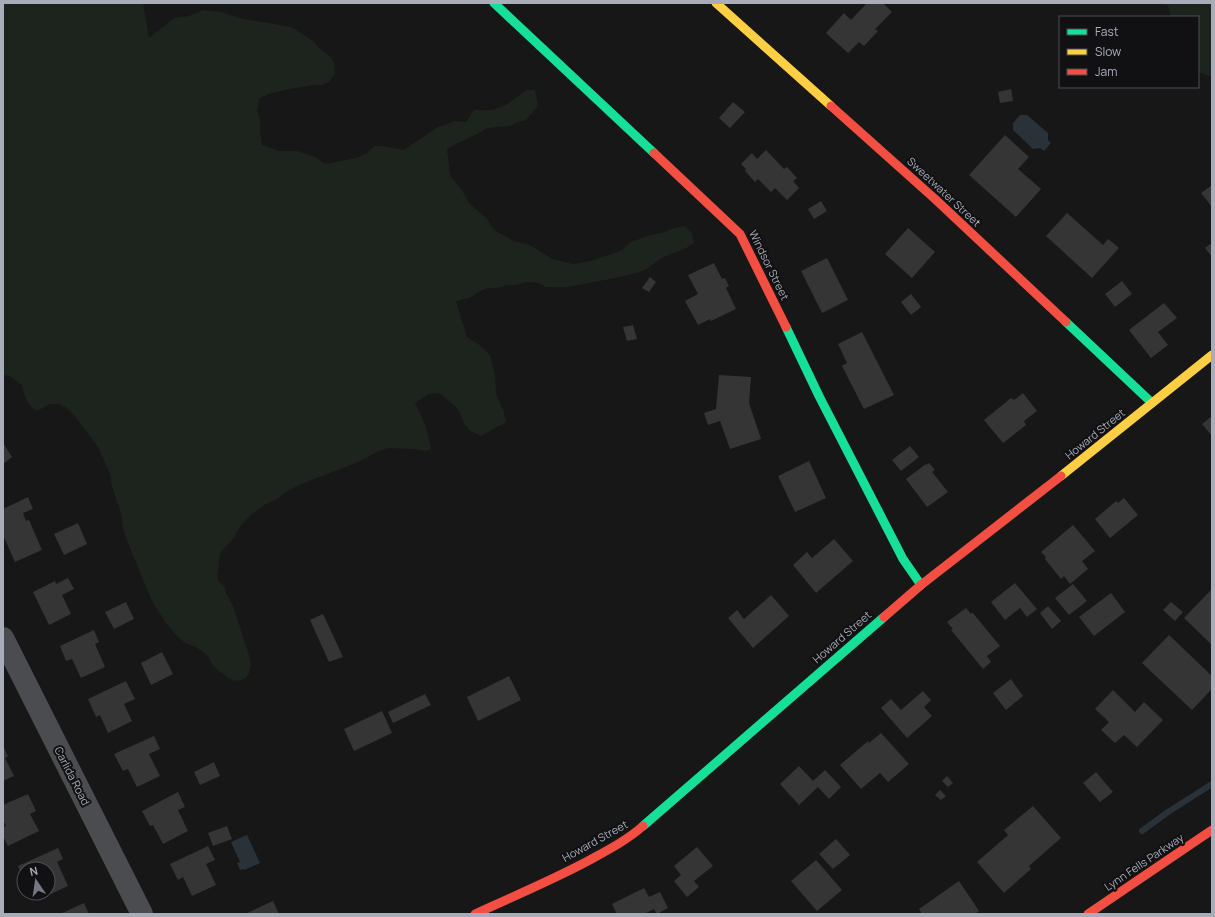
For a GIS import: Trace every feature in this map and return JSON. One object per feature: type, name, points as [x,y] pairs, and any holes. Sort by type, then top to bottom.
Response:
[{"type":"street","name":"Windsor Street","points":[[494,3],[740,234],[822,403],[904,561],[920,586]]},
{"type":"street","name":"Sweetwater Street","points":[[716,3],[935,199],[1152,404]]},
{"type":"street","name":"Howard Street","points":[[475,914],[594,858],[634,834],[920,586],[1152,404],[1212,355]]},
{"type":"street","name":"Carlida Road","points":[[3,638],[142,914]]},
{"type":"street","name":"Lynn Fells Parkway","points":[[1088,914],[1212,830]]},
{"type":"shaded area","points":[[3,3],[143,3],[149,38],[174,18],[189,16],[203,10],[221,12],[239,18],[291,27],[313,41],[332,58],[335,74],[329,82],[321,85],[290,89],[268,94],[259,99],[257,111],[260,118],[262,145],[280,151],[297,151],[315,157],[326,164],[356,158],[367,153],[375,146],[404,150],[438,127],[455,121],[466,122],[474,110],[492,110],[506,105],[526,90],[535,90],[538,106],[526,120],[510,126],[487,128],[447,149],[450,175],[470,204],[488,220],[494,230],[514,241],[530,245],[552,259],[573,264],[591,261],[615,253],[622,250],[631,242],[674,228],[685,226],[692,233],[694,243],[664,257],[647,269],[637,273],[567,287],[546,287],[539,283],[525,282],[497,288],[486,288],[469,298],[456,301],[467,337],[481,346],[490,355],[495,375],[496,394],[504,412],[506,422],[481,436],[470,431],[465,425],[459,411],[453,404],[439,393],[428,394],[415,403],[426,426],[431,449],[425,451],[388,448],[379,451],[358,462],[299,485],[277,499],[264,505],[252,514],[237,531],[234,538],[220,553],[217,579],[225,587],[226,593],[233,606],[249,655],[251,666],[245,679],[237,681],[228,678],[213,666],[208,656],[199,649],[184,642],[175,634],[152,601],[128,543],[123,528],[121,513],[112,487],[110,474],[98,447],[67,408],[59,404],[50,404],[37,411],[28,403],[22,385],[10,376],[3,375]]},
{"type":"shaded area","points":[[1160,3],[1212,3],[1212,77],[1199,72],[1199,16],[1171,16],[1168,5]]},
{"type":"shaded area","points":[[1020,115],[1027,115],[1048,133],[1048,140],[1051,143],[1044,151],[1040,148],[1033,149],[1013,130],[1013,123]]},
{"type":"shaded area","points":[[247,835],[260,863],[244,870],[240,870],[237,863],[240,862],[231,842]]},
{"type":"building","points":[[867,3],[883,3],[892,12],[875,29],[878,31],[864,46],[859,42],[848,53],[826,33],[844,13],[851,20]]},
{"type":"building","points":[[1011,89],[1013,101],[1000,103],[998,92]]},
{"type":"building","points":[[733,102],[745,112],[730,128],[719,118]]},
{"type":"building","points":[[1005,135],[1029,157],[1018,169],[1041,189],[1016,217],[969,175]]},
{"type":"building","points":[[766,150],[784,169],[787,167],[797,178],[793,181],[799,188],[787,200],[775,188],[771,192],[758,179],[755,182],[741,164],[752,153],[757,159]]},
{"type":"building","points":[[1212,185],[1212,207],[1201,193]]},
{"type":"building","points":[[821,201],[827,211],[814,219],[808,209]]},
{"type":"building","points":[[1067,213],[1103,245],[1108,239],[1119,248],[1092,278],[1046,236]]},
{"type":"building","points":[[908,228],[935,252],[912,278],[885,254]]},
{"type":"building","points":[[1212,243],[1212,257],[1205,248]]},
{"type":"building","points":[[827,258],[848,300],[822,313],[801,271]]},
{"type":"building","points":[[714,263],[722,279],[725,278],[729,286],[726,288],[736,309],[711,321],[710,319],[698,325],[685,301],[698,294],[688,275]]},
{"type":"building","points":[[650,277],[656,282],[649,292],[642,288]]},
{"type":"building","points":[[1122,281],[1132,294],[1115,307],[1105,294]]},
{"type":"building","points":[[911,294],[921,307],[911,315],[901,302]]},
{"type":"building","points":[[1164,303],[1177,318],[1158,332],[1168,345],[1151,358],[1129,330]]},
{"type":"building","points":[[633,325],[637,339],[627,341],[623,327]]},
{"type":"building","points":[[862,332],[894,395],[864,409],[842,366],[847,363],[838,344]]},
{"type":"building","points":[[719,375],[751,377],[749,403],[761,439],[730,449],[720,421],[708,425],[704,413],[716,409]]},
{"type":"building","points":[[1023,393],[1037,411],[1024,421],[1026,425],[1003,443],[984,420],[1011,398],[1014,400]]},
{"type":"building","points":[[1212,416],[1212,436],[1202,424]]},
{"type":"building","points":[[3,443],[12,457],[3,464]]},
{"type":"building","points":[[910,446],[919,457],[901,471],[892,460]]},
{"type":"building","points":[[809,461],[826,498],[795,512],[778,476]]},
{"type":"building","points":[[929,463],[935,470],[932,472],[948,492],[927,507],[906,479]]},
{"type":"building","points":[[28,497],[33,509],[23,513],[26,521],[29,520],[42,550],[15,562],[3,535],[3,509]]},
{"type":"building","points":[[1124,498],[1138,515],[1110,538],[1095,519],[1116,501],[1118,503]]},
{"type":"building","points":[[78,523],[87,544],[64,555],[54,534]]},
{"type":"building","points":[[1073,525],[1095,551],[1082,561],[1088,569],[1070,584],[1064,576],[1061,579],[1041,552]]},
{"type":"building","points":[[834,539],[853,561],[816,593],[793,565],[807,552],[812,558]]},
{"type":"building","points":[[68,578],[74,589],[62,595],[71,614],[49,625],[33,592],[55,581],[56,584]]},
{"type":"building","points":[[1015,583],[1037,609],[1027,617],[1020,608],[1005,620],[991,602]]},
{"type":"building","points":[[1073,584],[1087,601],[1069,615],[1055,598]]},
{"type":"building","points":[[1212,589],[1212,645],[1184,618]]},
{"type":"building","points":[[1111,593],[1125,612],[1094,636],[1079,617]]},
{"type":"building","points":[[771,595],[789,616],[753,648],[728,618],[737,610],[744,619]]},
{"type":"building","points":[[126,602],[134,619],[114,629],[105,612]]},
{"type":"building","points":[[1171,602],[1183,612],[1175,621],[1163,610]]},
{"type":"building","points":[[1048,606],[1061,621],[1052,629],[1040,613]]},
{"type":"building","points":[[966,608],[971,614],[972,612],[1000,646],[987,656],[991,662],[983,669],[951,630],[953,629],[947,622]]},
{"type":"building","points":[[323,614],[343,657],[329,662],[310,620]]},
{"type":"building","points":[[94,630],[99,642],[95,644],[105,667],[81,678],[72,659],[66,661],[60,646]]},
{"type":"building","points":[[1169,635],[1212,676],[1212,689],[1192,710],[1142,663]]},
{"type":"building","points":[[162,652],[173,674],[151,685],[141,663]]},
{"type":"building","points":[[509,676],[521,700],[478,721],[467,697]]},
{"type":"building","points":[[1011,679],[1023,696],[1006,710],[993,693]]},
{"type":"building","points":[[126,681],[135,699],[124,704],[132,721],[108,733],[100,715],[96,717],[88,699]]},
{"type":"building","points":[[1113,690],[1135,712],[1144,702],[1163,720],[1137,747],[1124,735],[1115,743],[1101,730],[1109,722],[1095,709]]},
{"type":"building","points":[[923,691],[931,700],[924,707],[932,716],[907,738],[881,708],[891,699],[901,710]]},
{"type":"building","points":[[425,694],[431,705],[393,723],[388,712]]},
{"type":"building","points":[[382,711],[392,733],[354,751],[344,729]]},
{"type":"building","points":[[881,733],[909,764],[888,782],[880,773],[861,789],[840,765],[868,741],[869,743]]},
{"type":"building","points":[[154,736],[160,749],[149,754],[160,776],[137,787],[128,769],[123,771],[114,754]]},
{"type":"building","points":[[3,746],[8,756],[5,758],[14,776],[3,781]]},
{"type":"building","points":[[214,762],[220,776],[200,785],[194,772]]},
{"type":"building","points":[[799,766],[813,781],[825,770],[841,787],[829,799],[818,787],[799,805],[780,784]]},
{"type":"building","points":[[1096,772],[1113,792],[1100,802],[1083,783]]},
{"type":"building","points":[[947,776],[953,783],[948,787],[942,781]]},
{"type":"building","points":[[940,790],[946,796],[941,800],[935,795]]},
{"type":"building","points":[[178,792],[185,807],[178,810],[188,831],[163,844],[153,825],[150,826],[142,811]]},
{"type":"building","points":[[28,794],[36,811],[30,814],[39,831],[8,846],[3,836],[3,827],[6,826],[3,822],[3,805]]},
{"type":"building","points":[[1033,806],[1061,838],[1029,866],[1031,869],[1004,893],[977,862],[1008,835],[1004,830]]},
{"type":"building","points":[[227,826],[232,839],[213,846],[208,833]]},
{"type":"building","points":[[836,839],[850,855],[833,869],[819,854]]},
{"type":"building","points":[[208,846],[215,860],[206,864],[216,885],[192,896],[183,877],[178,880],[170,864]]},
{"type":"building","points":[[697,847],[713,866],[694,881],[699,887],[687,897],[674,881],[681,875],[674,866]]},
{"type":"building","points":[[58,848],[63,859],[57,862],[68,886],[56,892],[56,861],[29,861]]},
{"type":"building","points":[[816,860],[842,890],[817,911],[791,881]]},
{"type":"building","points":[[959,881],[979,911],[975,914],[922,914],[919,909]]},
{"type":"building","points":[[644,888],[649,897],[660,892],[668,908],[657,914],[654,909],[644,914],[617,914],[612,904]]},
{"type":"building","points":[[273,901],[279,914],[245,914]]},
{"type":"building","points":[[84,903],[89,914],[60,914]]},
{"type":"waterway","points":[[1142,831],[1168,812],[1212,784]]},
{"type":"traffic: fast","points":[[494,3],[654,153]]},
{"type":"traffic: fast","points":[[1066,322],[1152,403]]},
{"type":"traffic: fast","points":[[786,327],[819,396],[903,559],[921,585]]},
{"type":"traffic: fast","points":[[643,826],[884,617]]},
{"type":"traffic: slow","points":[[716,3],[831,106]]},
{"type":"traffic: slow","points":[[1061,476],[1212,355]]},
{"type":"traffic: jam","points":[[831,106],[935,199],[1066,322]]},
{"type":"traffic: jam","points":[[654,153],[740,234],[786,327]]},
{"type":"traffic: jam","points":[[884,617],[921,585],[1061,476]]},
{"type":"traffic: jam","points":[[475,914],[586,862],[623,841],[643,826]]},
{"type":"traffic: jam","points":[[1088,914],[1212,830]]}]
